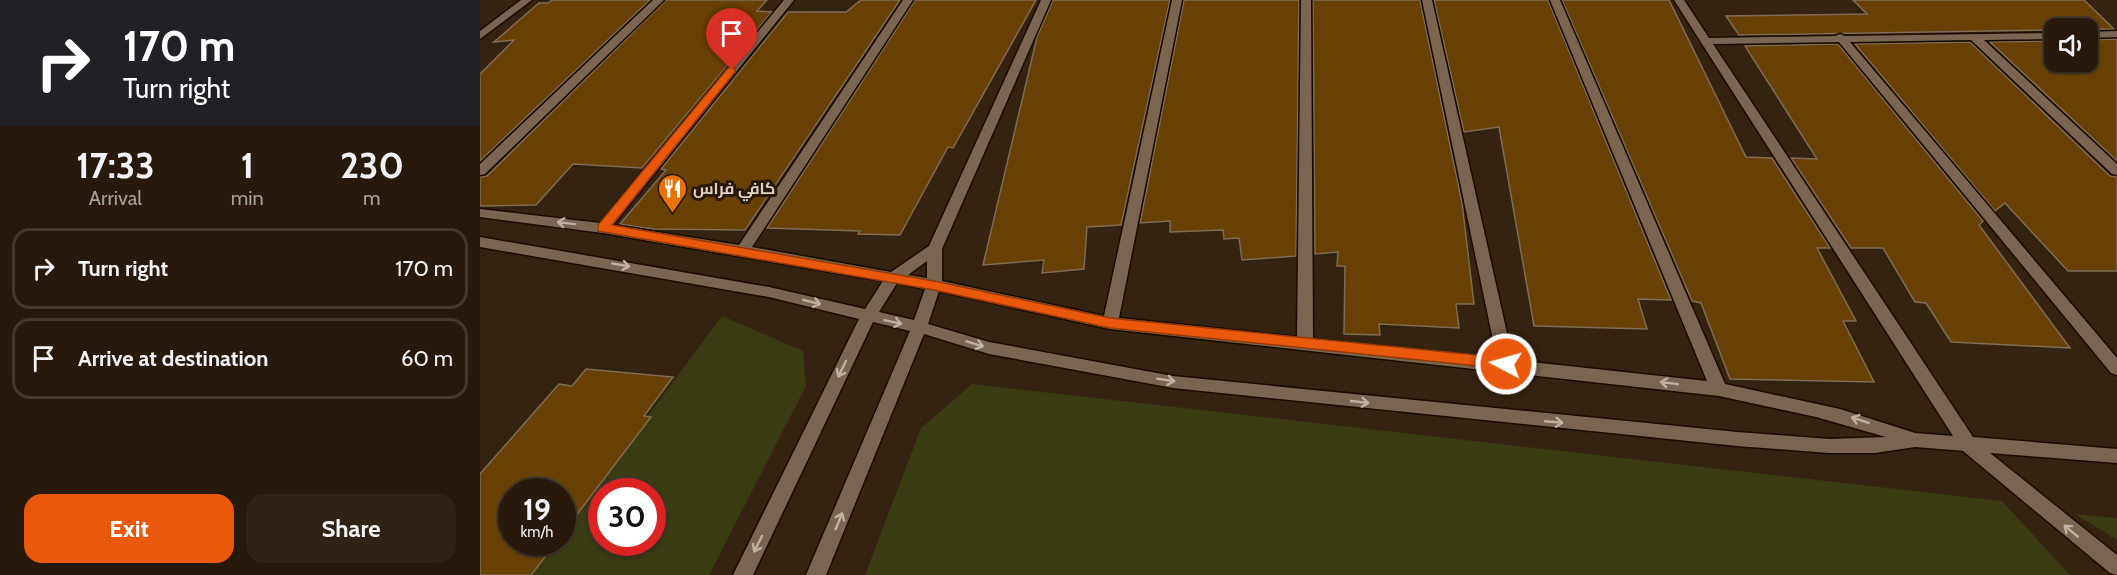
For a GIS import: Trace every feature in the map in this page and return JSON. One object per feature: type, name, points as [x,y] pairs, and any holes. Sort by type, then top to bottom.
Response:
[{"type":"street","points":[[480,36],[526,0]]},
{"type":"street","points":[[480,171],[659,0]]},
{"type":"street","points":[[603,228],[789,0]]},
{"type":"street","points":[[743,250],[908,0]]},
{"type":"street","points":[[816,575],[919,327],[934,285],[935,249],[1046,0]]},
{"type":"street","points":[[1110,323],[1177,0]]},
{"type":"street","points":[[1305,343],[1306,0]]},
{"type":"street","points":[[1427,0],[1506,364]]},
{"type":"street","points":[[1555,0],[1719,389]]},
{"type":"street","points":[[1679,0],[1969,446],[2117,567]]},
{"type":"street","points":[[2098,34],[2117,34]]},
{"type":"street","points":[[2104,34],[2117,45]]},
{"type":"street","points":[[1707,41],[1840,37],[2044,36]]},
{"type":"street","points":[[1840,37],[2117,369]]},
{"type":"street","points":[[1975,38],[2117,171]]},
{"type":"street","points":[[480,213],[603,228],[743,250],[934,285],[1110,323],[1506,364],[1719,389],[1817,408],[1862,420],[1915,440],[2117,456]]},
{"type":"street","points":[[480,242],[707,280],[919,327],[988,348],[1173,382],[1737,439],[1840,446],[1875,446],[1915,440]]},
{"type":"street","points":[[743,575],[868,316],[893,278],[935,249]]},
{"type":"shaded area","points":[[722,316],[803,351],[806,386],[709,575],[529,575],[543,556],[576,556],[576,513],[588,496],[588,556],[666,556],[666,478],[602,478]]},
{"type":"shaded area","points":[[972,384],[2002,501],[2070,575],[865,575],[921,428]]},
{"type":"shaded area","points":[[2075,514],[2117,518],[2117,540]]},
{"type":"building","points":[[552,0],[650,0],[480,161],[480,74],[514,40],[494,42],[539,3],[548,3]]},
{"type":"building","points":[[666,0],[767,0],[757,11],[772,12],[642,168],[573,164],[536,205],[480,206],[480,177],[487,176]]},
{"type":"building","points":[[861,0],[900,0],[745,230],[653,229],[620,224],[666,170],[661,169],[788,12],[846,12]]},
{"type":"building","points":[[915,0],[1036,0],[953,148],[948,147],[900,235],[858,234],[860,231],[767,228]]},
{"type":"building","points":[[1053,0],[1170,0],[1121,225],[1087,227],[1084,269],[1042,273],[1044,260],[983,265],[1037,37]]},
{"type":"building","points":[[1184,0],[1299,0],[1296,256],[1242,260],[1239,238],[1224,239],[1223,230],[1170,232],[1170,221],[1140,223]]},
{"type":"building","points":[[1313,0],[1420,0],[1462,203],[1474,304],[1456,304],[1459,328],[1379,324],[1380,335],[1344,334],[1345,266],[1337,266],[1338,252],[1315,254]]},
{"type":"building","points":[[1434,0],[1548,0],[1671,300],[1638,299],[1647,329],[1534,326],[1499,127],[1464,132]]},
{"type":"building","points":[[1562,0],[1669,0],[1746,157],[1772,158],[1830,248],[1817,248],[1856,321],[1843,321],[1874,382],[1730,379],[1701,303],[1692,301]]},
{"type":"building","points":[[1853,0],[2084,0],[2114,29],[2098,29],[2098,18],[2044,18],[2044,30],[1739,35],[1726,16],[1867,14]]},
{"type":"building","points":[[2117,39],[2117,161],[1990,42],[2044,41],[2044,72],[2098,72],[2098,40]]},
{"type":"building","points":[[1970,42],[2110,176],[2117,177],[2117,271],[2068,271],[2005,203],[1995,211],[1855,44]]},
{"type":"building","points":[[1838,44],[1983,221],[1979,225],[2070,348],[1951,342],[1926,303],[1915,302],[1883,248],[1851,248],[1791,158],[1817,159],[1745,46]]},
{"type":"building","points":[[586,369],[673,377],[644,416],[651,417],[605,478],[588,478],[588,500],[576,516],[576,478],[498,478],[498,556],[546,556],[531,575],[480,575],[480,474],[559,384],[572,386]]},
{"type":"place","name":"كافي فراس","points":[[672,214]]},
{"type":"route","points":[[732,70],[603,228],[743,250],[934,285],[1110,323],[1506,364]]}]
